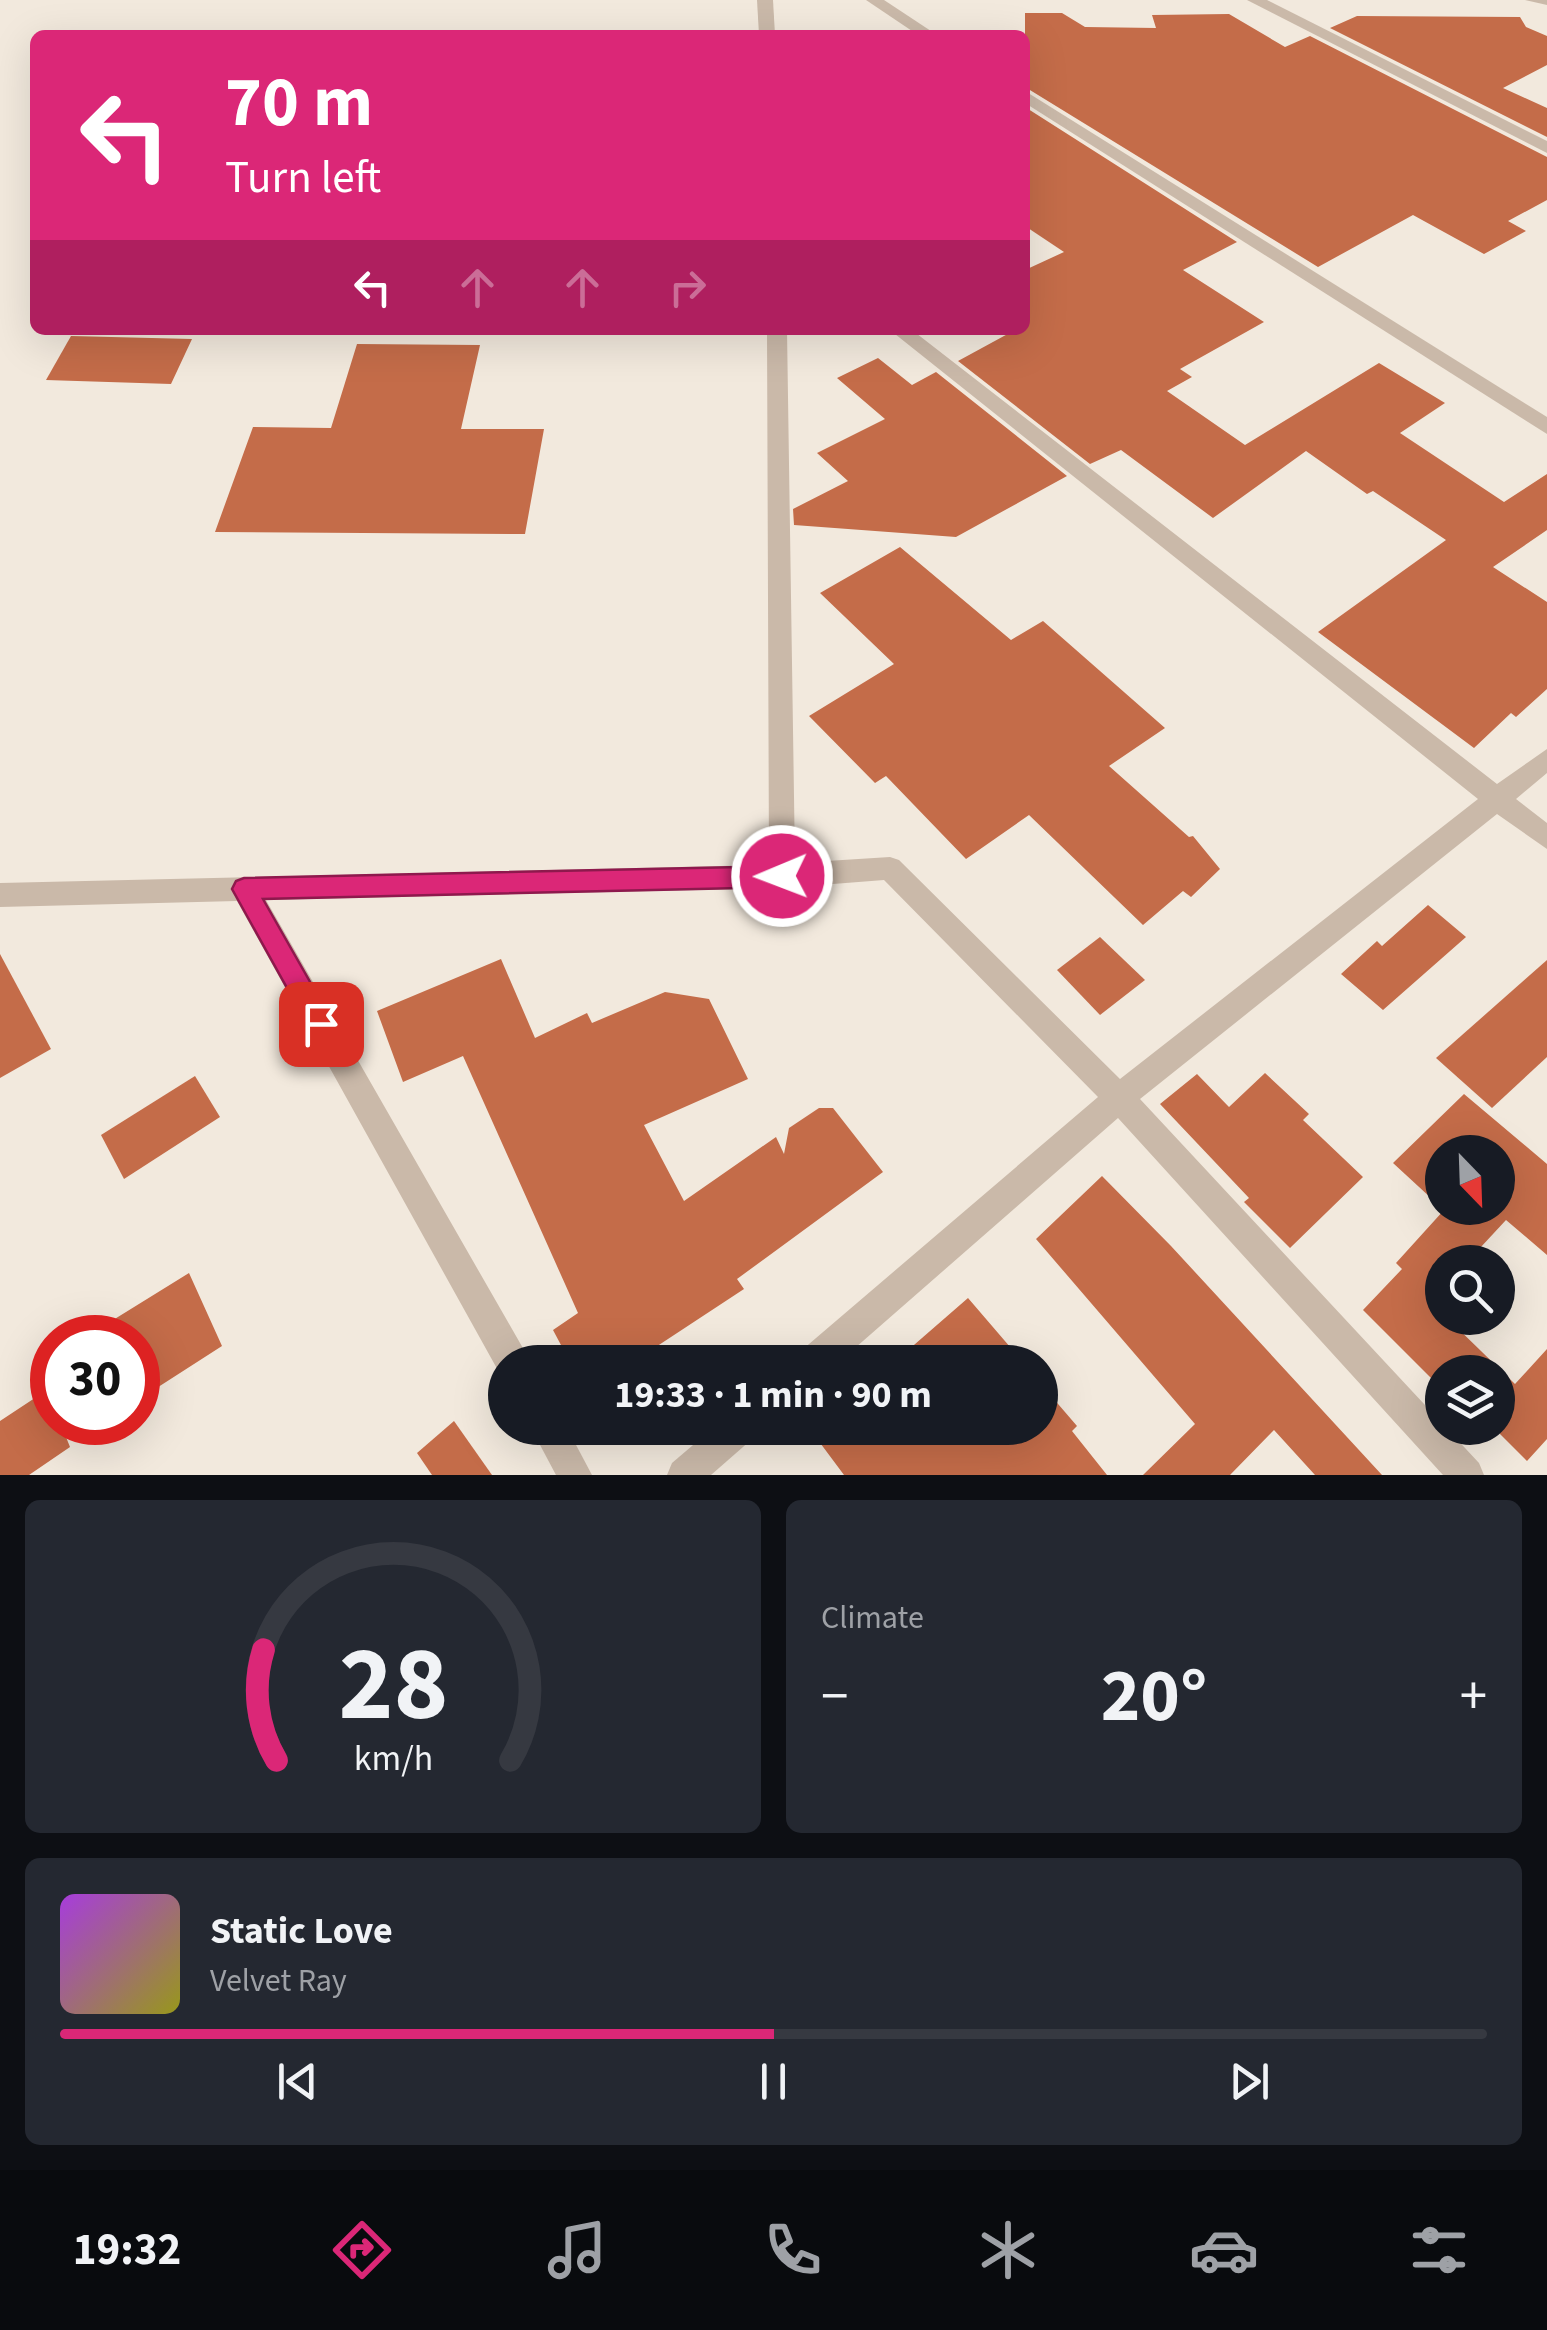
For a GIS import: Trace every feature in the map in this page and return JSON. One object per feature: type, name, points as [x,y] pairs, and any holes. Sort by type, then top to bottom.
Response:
[{"type":"street","points":[[765,0],[767,30]]},
{"type":"street","points":[[874,0],[921,30]]},
{"type":"street","points":[[1256,0],[1547,148]]},
{"type":"street","points":[[1533,0],[1547,0]]},
{"type":"street","points":[[1030,99],[1547,428]]},
{"type":"street","points":[[777,335],[782,876]]},
{"type":"street","points":[[906,335],[1547,838]]},
{"type":"street","points":[[834,1345],[1119,1098],[1547,759]]},
{"type":"street","points":[[0,895],[782,876],[890,868],[1119,1098],[1467,1475]]},
{"type":"street","points":[[244,889],[502,1345]]},
{"type":"street","points":[[558,1445],[575,1475]]},
{"type":"street","points":[[684,1475],[719,1445]]},
{"type":"building","points":[[1025,13],[1062,13],[1085,27],[1156,28],[1152,15],[1229,14],[1285,47],[1310,36],[1547,157],[1547,200],[1508,221],[1526,231],[1484,254],[1413,215],[1318,267],[1030,90],[1030,30],[1025,30]]},
{"type":"building","points":[[1357,16],[1520,17],[1526,27],[1547,36],[1547,65],[1503,88],[1547,108],[1547,137],[1330,28]]},
{"type":"building","points":[[1030,110],[1237,242],[1183,270],[1264,322],[1180,369],[1192,377],[1167,391],[1245,445],[1379,363],[1445,403],[1400,433],[1504,502],[1547,474],[1547,530],[1493,567],[1547,602],[1547,689],[1516,717],[1511,713],[1474,748],[1318,632],[1446,540],[1373,491],[1367,494],[1306,451],[1213,518],[1121,450],[1090,464],[958,361],[1006,335],[1030,335],[1030,268],[1064,252],[1030,229]]},
{"type":"building","points":[[71,336],[192,339],[171,384],[46,380]]},
{"type":"building","points":[[357,344],[480,345],[461,429],[544,429],[525,534],[215,532],[253,427],[331,428]]},
{"type":"building","points":[[878,358],[912,385],[936,372],[1067,476],[956,537],[794,525],[793,509],[848,481],[817,453],[885,419],[837,378]]},
{"type":"building","points":[[900,547],[1011,640],[1043,621],[1165,728],[1109,766],[1189,837],[1193,836],[1220,869],[1191,897],[1183,891],[1143,925],[1029,815],[966,859],[886,776],[875,783],[809,716],[894,664],[820,593]]},
{"type":"building","points":[[1428,905],[1466,937],[1383,1010],[1341,974],[1377,941],[1382,946]]},
{"type":"building","points":[[1100,937],[1145,980],[1100,1015],[1057,970]]},
{"type":"building","points":[[0,954],[51,1049],[0,1078]]},
{"type":"building","points":[[501,959],[535,1038],[587,1013],[592,1023],[665,992],[709,999],[748,1079],[644,1125],[684,1201],[776,1137],[784,1154],[789,1128],[819,1108],[833,1108],[883,1172],[737,1279],[744,1289],[659,1345],[561,1345],[553,1330],[578,1313],[463,1056],[403,1082],[377,1011]]},
{"type":"building","points":[[1547,960],[1547,1057],[1492,1108],[1436,1058]]},
{"type":"building","points":[[1265,1073],[1309,1114],[1303,1120],[1363,1177],[1290,1248],[1244,1202],[1249,1198],[1160,1104],[1197,1074],[1229,1107]]},
{"type":"building","points":[[195,1076],[220,1117],[124,1179],[101,1135]]},
{"type":"building","points":[[1464,1094],[1513,1135],[1425,1135],[1425,1192],[1393,1163]]},
{"type":"building","points":[[1515,1137],[1547,1164],[1547,1255],[1512,1225],[1515,1225]]},
{"type":"building","points":[[1102,1176],[1382,1475],[1315,1475],[1274,1430],[1230,1475],[1143,1475],[1195,1424],[1036,1239]]},
{"type":"building","points":[[1430,1225],[1501,1225],[1483,1245],[1425,1245],[1425,1335],[1465,1335],[1485,1355],[1425,1355],[1425,1372],[1363,1310],[1402,1269],[1396,1263]]},
{"type":"building","points":[[189,1273],[222,1346],[160,1386],[160,1315],[121,1315]]},
{"type":"building","points":[[968,1298],[1008,1345],[914,1345]]},
{"type":"building","points":[[1547,1349],[1547,1439],[1527,1461],[1511,1445],[1515,1445],[1515,1384]]},
{"type":"building","points":[[30,1401],[30,1445],[70,1447],[29,1475],[0,1475],[0,1421]]},
{"type":"building","points":[[1058,1404],[1077,1426],[1072,1431],[1107,1475],[844,1475],[822,1445],[1058,1445]]},
{"type":"building","points":[[454,1421],[492,1475],[432,1475],[417,1453]]},
{"type":"route","points":[[321,1024],[244,889],[782,876]]}]
